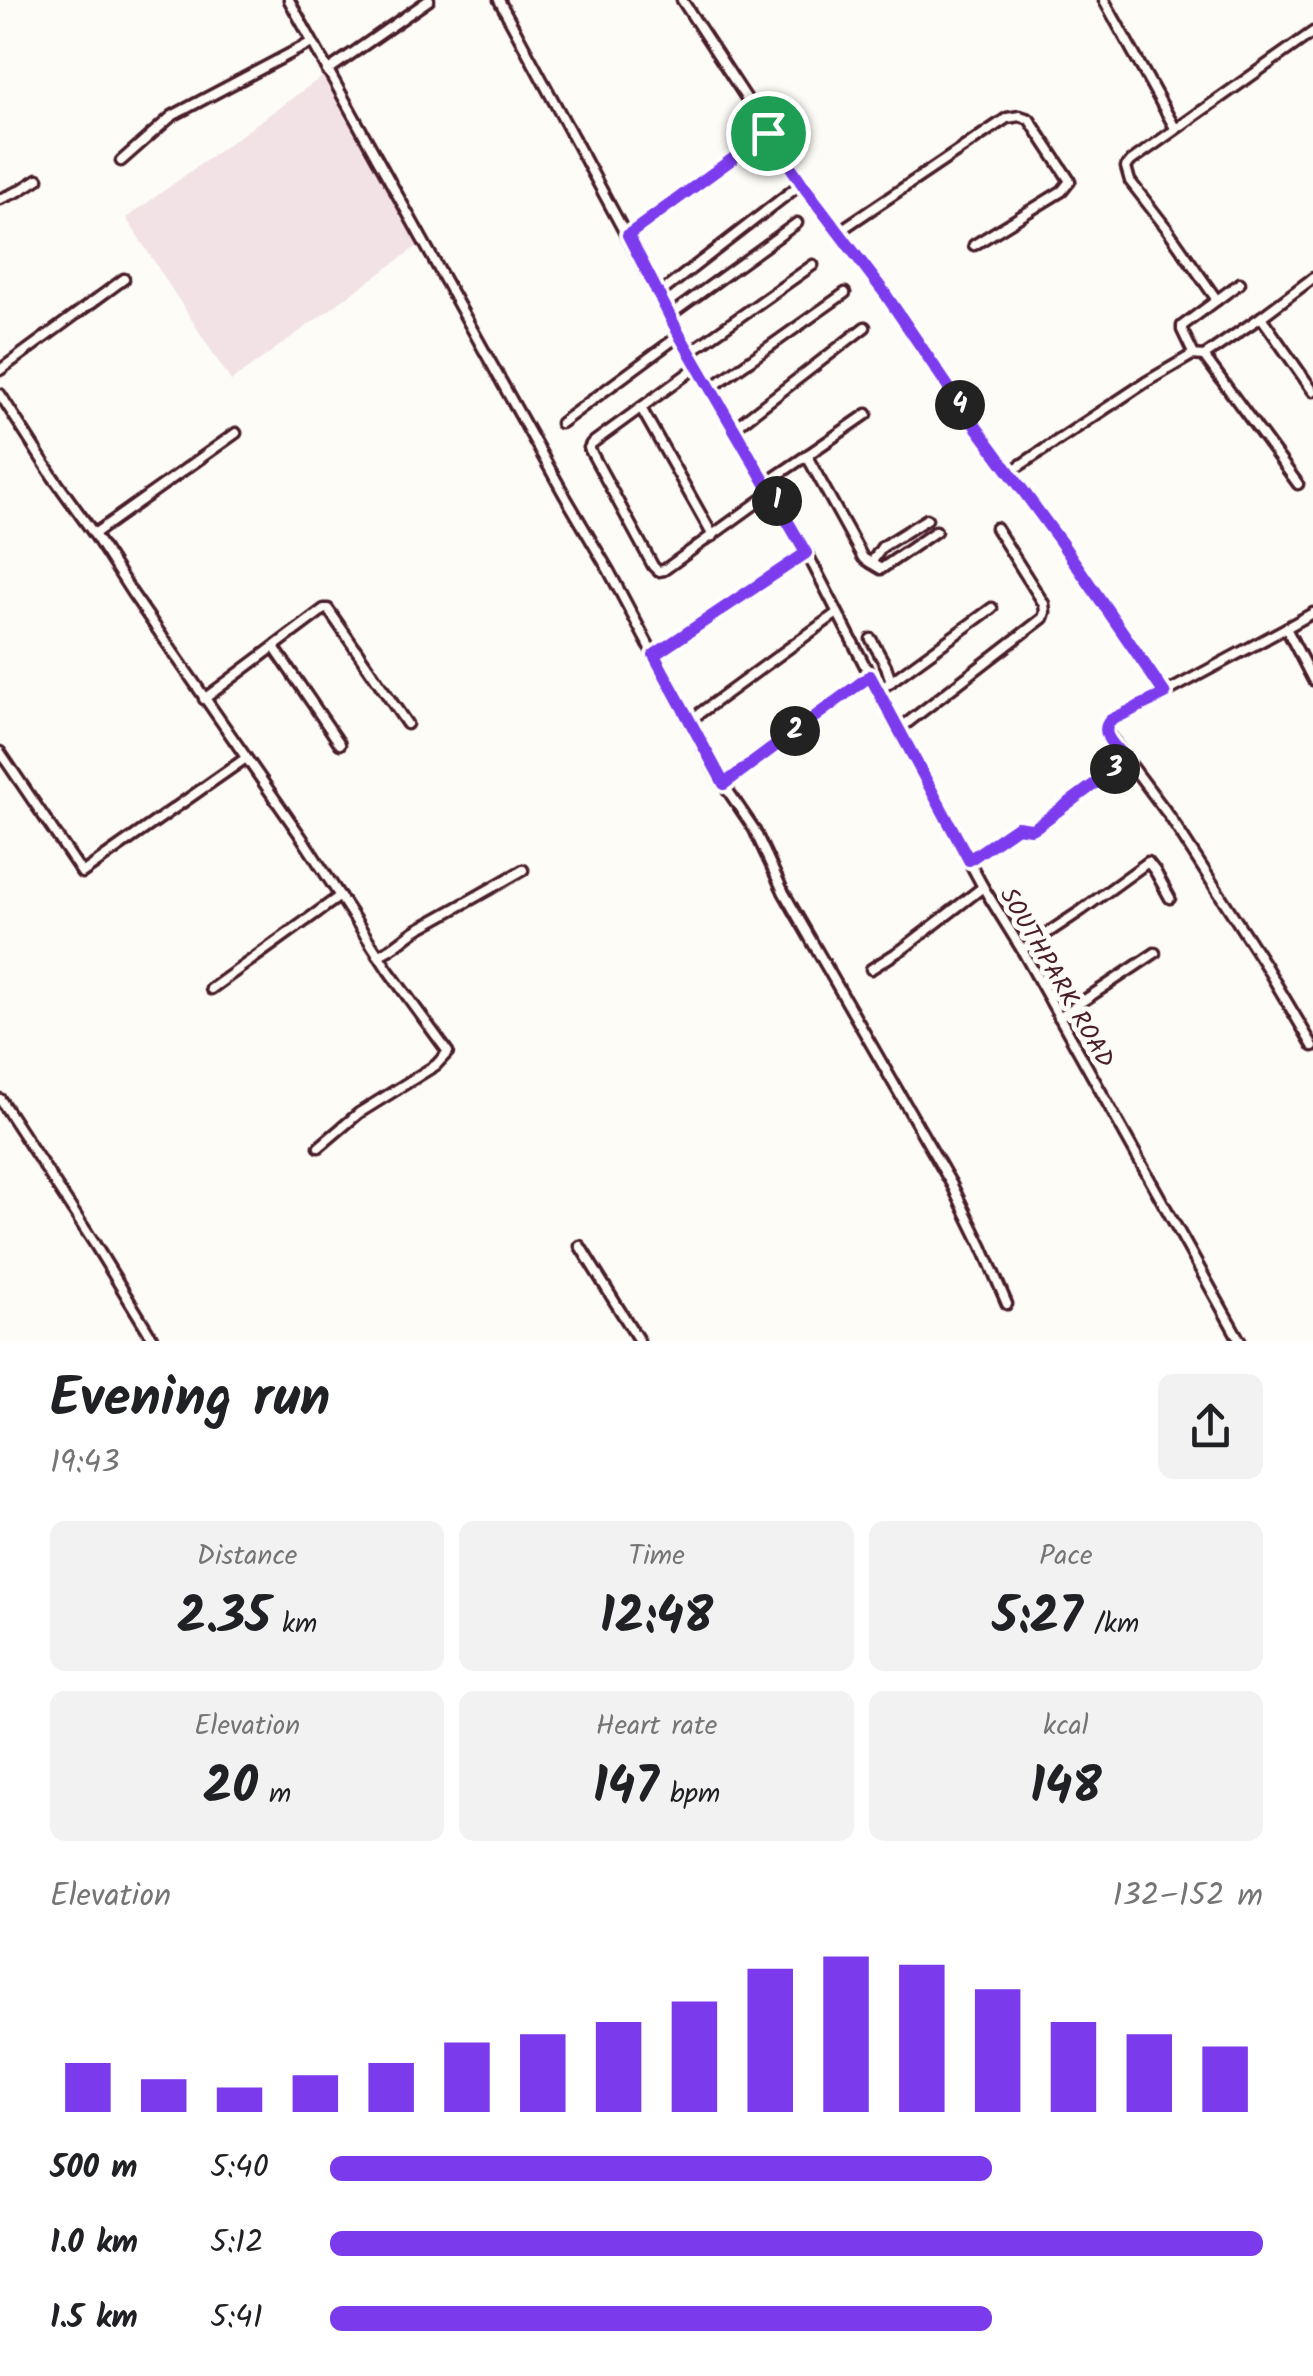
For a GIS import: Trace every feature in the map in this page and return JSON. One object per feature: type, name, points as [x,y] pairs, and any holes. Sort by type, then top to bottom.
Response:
[{"type":"street","points":[[289,0],[724,784],[754,829],[784,892],[952,1185],[1007,1304]]},
{"type":"street","points":[[327,71],[428,0]]},
{"type":"street","name":"SOUTHPARK ROAD","points":[[499,0],[680,336],[806,553],[983,887],[1240,1341]]},
{"type":"street","points":[[682,0],[802,184],[884,292],[1165,694]]},
{"type":"street","points":[[1104,0],[1175,128]]},
{"type":"street","points":[[1217,300],[1126,172],[1131,161],[1175,128],[1313,32]]},
{"type":"street","points":[[121,160],[172,116],[312,42]]},
{"type":"street","points":[[838,232],[1007,118],[1029,119],[1070,181],[1062,191],[974,246]]},
{"type":"street","points":[[628,235],[768,133]]},
{"type":"street","points":[[0,200],[38,179]]},
{"type":"street","points":[[658,294],[802,184]]},
{"type":"street","points":[[670,315],[797,223]]},
{"type":"street","points":[[690,352],[813,265]]},
{"type":"street","points":[[1010,472],[1146,382],[1261,317],[1313,278]]},
{"type":"street","points":[[0,370],[124,279]]},
{"type":"street","points":[[1240,284],[1182,326],[1182,330],[1298,484]]},
{"type":"street","points":[[711,388],[845,294]]},
{"type":"street","points":[[1261,317],[1313,390]]},
{"type":"street","points":[[734,428],[865,327]]},
{"type":"street","points":[[561,423],[680,336]]},
{"type":"street","points":[[698,366],[589,448],[652,566],[664,570],[772,492]]},
{"type":"street","points":[[0,394],[378,955],[448,1052],[436,1065],[359,1113],[319,1147]]},
{"type":"street","points":[[641,408],[713,536]]},
{"type":"street","points":[[766,483],[867,414]]},
{"type":"street","points":[[94,534],[236,433]]},
{"type":"street","points":[[810,454],[809,460],[863,558],[870,563],[881,569],[936,531]]},
{"type":"street","points":[[870,563],[882,547],[928,519]]},
{"type":"street","points":[[898,730],[1044,618],[1044,604],[996,528]]},
{"type":"street","points":[[654,655],[806,553]]},
{"type":"street","points":[[878,691],[992,608]]},
{"type":"street","points":[[204,699],[328,609],[407,724]]},
{"type":"street","points":[[1313,612],[1111,720],[1104,730],[1170,816],[1313,1046]]},
{"type":"street","points":[[689,721],[837,613]]},
{"type":"street","points":[[1286,628],[1313,680]]},
{"type":"street","points":[[871,639],[891,682]]},
{"type":"street","points":[[274,647],[340,744]]},
{"type":"street","points":[[724,784],[870,676]]},
{"type":"street","points":[[0,752],[82,873],[246,758]]},
{"type":"street","points":[[969,860],[1017,827],[1036,827],[1127,760]]},
{"type":"street","points":[[1022,950],[1148,862],[1170,898]]},
{"type":"street","points":[[378,955],[523,870]]},
{"type":"street","points":[[871,969],[983,887]]},
{"type":"street","points":[[211,989],[340,896]]},
{"type":"street","points":[[1059,1017],[1154,953]]},
{"type":"street","points":[[0,1099],[154,1341]]},
{"type":"street","points":[[580,1246],[639,1341]]},
{"type":"shaded area","points":[[327,73],[419,245],[231,381],[126,218]]},
{"type":"route","points":[[768,133],[1165,694],[1106,724],[1104,730],[1127,760],[1036,827],[1017,827],[969,860],[870,676],[724,784],[654,655],[806,553],[680,336],[628,235],[768,133]]}]
